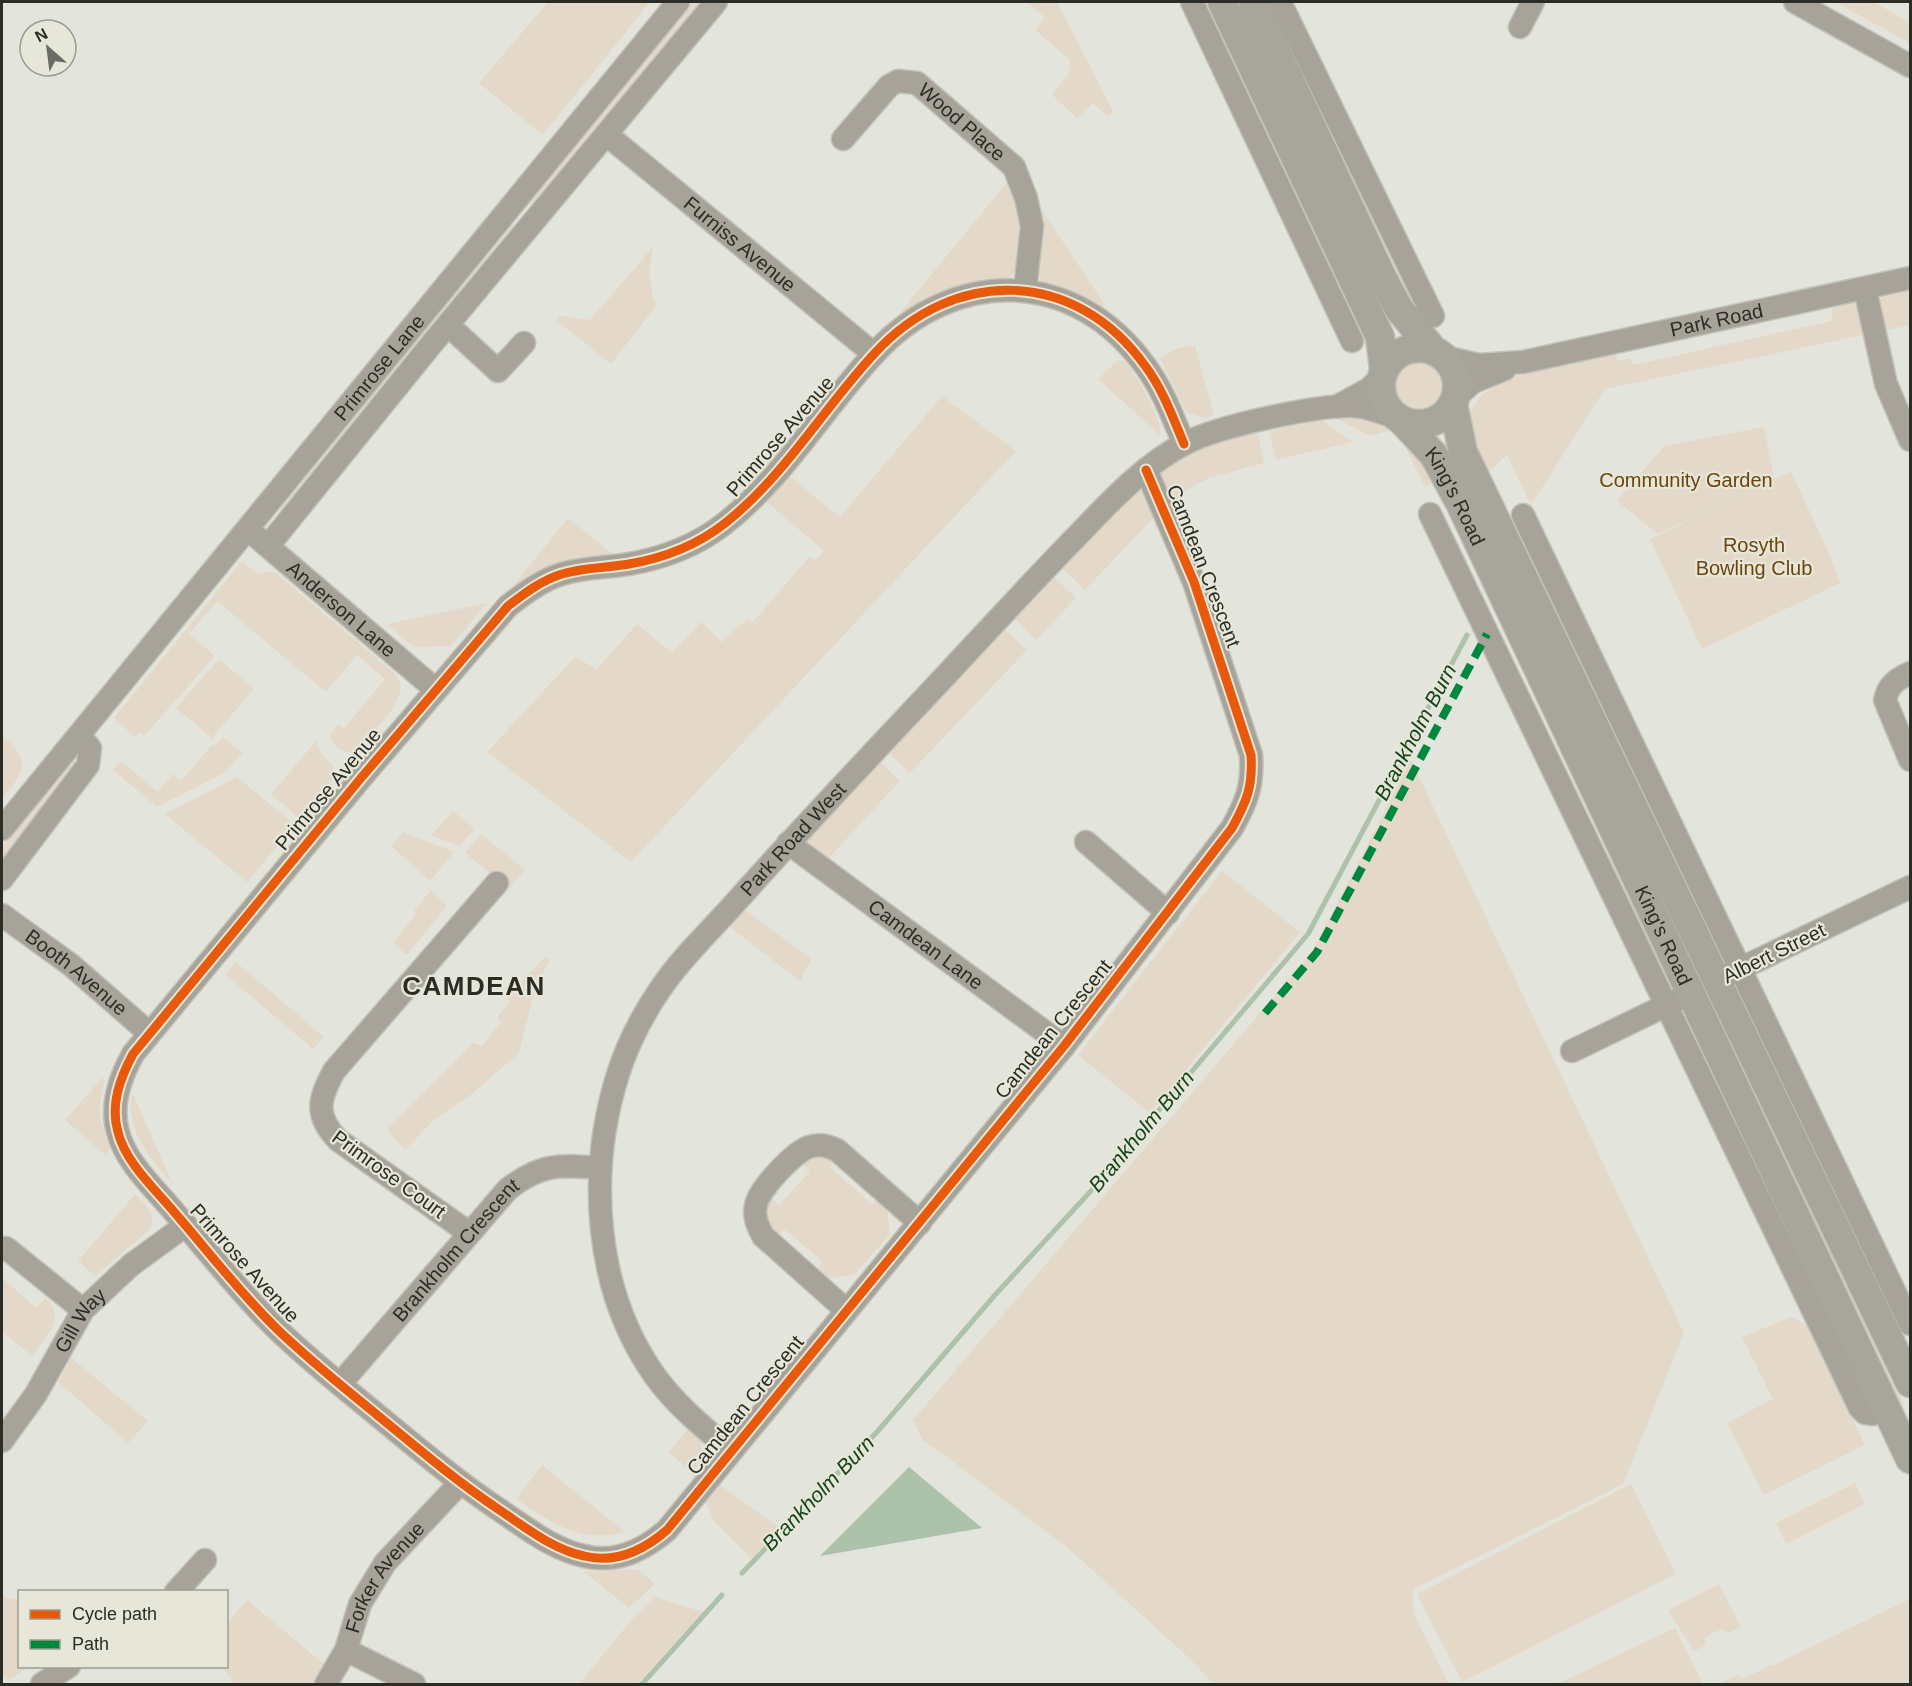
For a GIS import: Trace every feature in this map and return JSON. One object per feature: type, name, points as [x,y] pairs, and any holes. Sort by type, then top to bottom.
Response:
[{"type":"main road","name":"King's Road","points":[[1222,2],[1333,268],[1380,337],[1383,373],[1381,397],[1387,409],[1434,455],[1717,981],[1887,1408],[1911,1459]]},
{"type":"main road","name":"King's Road","points":[[1252,2],[1399,309],[1439,354],[1456,378],[1454,401],[1463,452],[1522,543],[1717,981],[1911,1383]]},
{"type":"main road","points":[[1383,373],[1398,354],[1409,349],[1439,354]]},
{"type":"main road","name":"King's Road","points":[[1399,419],[1421,425],[1434,422],[1445,414],[1454,401]]},
{"type":"street","name":"Primrose Lane","points":[[2,829],[678,2]]},
{"type":"street","name":"Primrose Lane","points":[[268,546],[447,325],[716,2]]},
{"type":"street","points":[[1192,2],[1333,268],[1352,341]]},
{"type":"street","points":[[1280,2],[1433,316]]},
{"type":"street","points":[[1520,27],[1533,2]]},
{"type":"street","points":[[1795,2],[1911,66]]},
{"type":"street","name":"Wood Place","points":[[843,139],[889,86],[898,81],[916,84],[1014,167],[1026,198],[1032,226],[1025,290]]},
{"type":"street","name":"Furniss Avenue","points":[[607,135],[874,354]]},
{"type":"street","points":[[511,204],[534,223]]},
{"type":"street","points":[[1382,277],[1408,264]]},
{"type":"street","name":"Park Road","points":[[1439,354],[1479,365],[1523,362],[1911,278]]},
{"type":"street","points":[[1865,289],[1886,384],[1911,440]]},
{"type":"street","name":"Primrose Avenue","points":[[653,1542],[631,1554],[586,1557],[556,1547],[460,1483],[276,1328],[145,1177],[128,1154],[118,1133],[117,1093],[122,1074],[149,1033],[435,689],[508,606],[535,586],[562,574],[629,564],[669,554],[700,540],[724,524],[750,502],[790,458],[874,354],[913,321],[950,302],[987,291],[1025,290],[1055,295],[1084,310],[1125,342],[1146,366],[1160,390],[1184,444]]},
{"type":"street","points":[[447,325],[498,371],[524,343]]},
{"type":"street","name":"Park Road","points":[[1454,401],[1482,378],[1523,362]]},
{"type":"street","name":"Park Road West","points":[[1337,407],[1369,389],[1383,373]]},
{"type":"street","name":"Park Road West","points":[[730,1450],[691,1416],[656,1378],[636,1343],[605,1259],[600,1211],[600,1168],[607,1117],[618,1073],[636,1029],[663,985],[788,843],[1119,492],[1146,470],[1184,444],[1232,427],[1337,407],[1357,406],[1399,419]]},
{"type":"street","name":"Camdean Crescent","points":[[653,1542],[667,1530],[730,1450],[1064,1046],[1232,828],[1245,804],[1252,780],[1252,763],[1246,734],[1198,593],[1146,470]]},
{"type":"street","points":[[1430,514],[1860,1408],[1865,1413],[1872,1414],[1887,1408]]},
{"type":"street","points":[[1522,543],[1523,515]]},
{"type":"street","name":"Anderson Lane","points":[[247,529],[435,689]]},
{"type":"street","points":[[1452,559],[1480,544]]},
{"type":"street","points":[[1911,673],[1893,683],[1886,691],[1886,709],[1911,760]]},
{"type":"street","points":[[2,879],[88,765],[90,748],[80,736]]},
{"type":"street","points":[[1086,842],[1168,913]]},
{"type":"street","name":"Camdean Lane","points":[[788,843],[1064,1046]]},
{"type":"street","name":"Primrose Court","points":[[469,1233],[338,1140],[327,1129],[320,1112],[322,1093],[334,1071],[497,883]]},
{"type":"street","name":"Albert Street","points":[[1572,1051],[1911,887]]},
{"type":"street","name":"Booth Avenue","points":[[2,915],[71,965],[149,1033]]},
{"type":"street","points":[[1717,981],[1911,1324]]},
{"type":"street","points":[[846,1310],[764,1236],[756,1222],[755,1205],[761,1192],[798,1153],[810,1146],[824,1145],[837,1150],[920,1223]]},
{"type":"street","name":"Brankholm Crescent","points":[[340,1384],[508,1189],[524,1177],[544,1167],[561,1165],[600,1168]]},
{"type":"street","name":"Gill Way","points":[[2,1441],[36,1394],[83,1310],[131,1265],[186,1225]]},
{"type":"street","points":[[6,1248],[83,1310]]},
{"type":"street","name":"Forker Avenue","points":[[326,1684],[346,1650],[360,1604],[385,1563],[460,1483]]},
{"type":"street","points":[[178,1590],[205,1560]]},
{"type":"street","points":[[346,1650],[414,1684]]},
{"type":"street","points":[[42,1684],[66,1668]]},
{"type":"green space","points":[[548,2],[650,2],[543,135],[479,83]]},
{"type":"green space","points":[[692,2],[704,2],[534,208],[528,203]]},
{"type":"green space","points":[[1026,2],[1057,2],[1113,111],[1108,117],[1093,103],[1077,118],[1052,95],[1069,73],[1071,61],[1035,30],[1045,17]]},
{"type":"green space","points":[[1835,2],[1874,2],[1910,23],[1910,43]]},
{"type":"green space","points":[[1009,180],[1020,214],[1024,240],[1020,263],[1014,273],[1003,280],[979,281],[958,286],[937,294],[898,315]]},
{"type":"green space","points":[[1039,206],[1103,302],[1104,311],[1060,288],[1042,283],[1038,258]]},
{"type":"green space","points":[[513,224],[517,228],[281,514],[279,507]]},
{"type":"green space","points":[[653,247],[650,277],[656,306],[611,364],[556,320],[560,316],[590,320]]},
{"type":"green space","points":[[1910,289],[1910,325],[1881,332],[1877,308],[1881,298]]},
{"type":"green space","points":[[1860,297],[1868,334],[1605,389],[1531,505],[1507,455],[1486,474],[1473,446],[1468,424],[1477,401],[1491,389],[1510,379],[1555,365],[1616,353],[1618,361],[1631,358],[1633,365],[1831,321],[1833,305]]},
{"type":"green space","points":[[1195,345],[1214,416],[1203,418],[1186,412],[1160,358],[1178,348]]},
{"type":"green space","points":[[1414,359],[1424,359],[1434,363],[1442,371],[1446,386],[1442,401],[1434,409],[1424,413],[1414,413],[1404,409],[1396,401],[1392,391],[1392,381],[1396,371],[1404,363]]},
{"type":"green space","points":[[1118,360],[1126,362],[1148,398],[1160,428],[1160,435],[1098,379]]},
{"type":"green space","points":[[942,396],[1016,451],[631,862],[487,752],[575,657],[597,669],[637,624],[672,653],[701,622],[722,642],[747,619],[752,623],[810,556],[815,560],[824,551],[767,502],[788,475],[840,517]]},
{"type":"green space","points":[[1352,413],[1372,419],[1391,430],[1370,436],[1334,417]]},
{"type":"green space","points":[[1321,420],[1353,442],[1276,460],[1269,431]]},
{"type":"green space","name":"Rosyth Bowling Club","points":[[1764,427],[1774,479],[1791,472],[1830,555],[1840,583],[1702,649],[1650,539],[1739,496],[1658,534],[1617,501],[1664,446]]},
{"type":"green space","points":[[1258,433],[1264,463],[1208,478],[1171,500],[1160,481],[1160,473],[1206,447]]},
{"type":"green space","points":[[1402,440],[1439,480],[1425,487]]},
{"type":"green space","points":[[1144,490],[1158,513],[1085,590],[1062,568],[1131,493]]},
{"type":"green space","points":[[568,518],[615,556],[562,565],[538,573],[512,587]]},
{"type":"green space","points":[[242,561],[258,574],[267,571],[276,573],[393,672],[398,680],[400,692],[391,711],[354,753],[339,749],[330,736],[338,724],[344,728],[385,679],[357,655],[326,692],[217,601],[189,634],[215,656],[145,735],[140,732],[135,737],[114,718]]},
{"type":"green space","points":[[1053,576],[1076,598],[1036,640],[1013,617]]},
{"type":"green space","points":[[487,603],[451,646],[414,647],[387,624]]},
{"type":"green space","points":[[1003,627],[1027,650],[910,773],[886,750]]},
{"type":"green space","points":[[219,659],[254,689],[212,738],[176,708]]},
{"type":"green space","points":[[2,736],[18,753],[22,767],[16,781],[2,799]]},
{"type":"green space","points":[[223,737],[243,753],[224,773],[157,807],[113,770],[121,761],[158,792],[173,774],[181,781],[213,744],[215,746]]},
{"type":"green space","points":[[316,741],[320,752],[336,774],[300,819],[271,794]]},
{"type":"green space","points":[[877,759],[900,781],[825,862],[807,850],[805,834]]},
{"type":"green space","points":[[73,760],[75,762],[67,780],[2,863],[2,847]]},
{"type":"green space","points":[[1411,760],[1684,1333],[1623,1484],[1413,1589],[1413,1612],[1449,1684],[1214,1684],[1189,1658],[1068,1548],[923,1441],[913,1420],[1312,952]]},
{"type":"green space","points":[[237,777],[295,825],[247,882],[165,814]]},
{"type":"green space","points":[[453,811],[475,829],[459,846],[431,835]]},
{"type":"green space","points":[[403,832],[454,852],[430,881],[391,846]]},
{"type":"green space","points":[[481,834],[525,870],[509,889],[465,853]]},
{"type":"green space","points":[[1222,871],[1300,932],[1150,1113],[1078,1055]]},
{"type":"green space","points":[[431,890],[447,906],[407,955],[393,943]]},
{"type":"green space","points":[[744,909],[811,959],[800,981],[727,925]]},
{"type":"green space","points":[[545,957],[550,960],[536,985],[519,1053],[473,1093],[432,1122],[405,1150],[387,1130],[473,1043],[482,1046],[501,1022],[497,1017],[510,1002],[506,998]]},
{"type":"green space","points":[[236,962],[324,1037],[313,1049],[225,974]]},
{"type":"green space","points":[[1723,1020],[1904,1404],[1899,1407],[1715,1023]]},
{"type":"green space","points":[[102,1078],[105,1080],[100,1107],[101,1123],[111,1148],[105,1155],[65,1120]]},
{"type":"green space","points":[[132,1092],[173,1185],[141,1143],[132,1119]]},
{"type":"green space","points":[[809,1153],[837,1158],[830,1167],[872,1204],[881,1195],[886,1200],[890,1234],[854,1275],[821,1279],[814,1273],[823,1262],[784,1229],[776,1238],[768,1231],[763,1201],[768,1195],[779,1205],[810,1171],[799,1160]]},
{"type":"green space","points":[[135,1194],[150,1210],[152,1219],[149,1230],[95,1276],[78,1261]]},
{"type":"green space","points":[[2,1278],[36,1308],[46,1298],[52,1305],[55,1313],[52,1327],[32,1356],[2,1331]]},
{"type":"green space","points":[[1791,1317],[1808,1326],[1865,1445],[1764,1495],[1727,1423],[1773,1399],[1742,1337]]},
{"type":"green space","points":[[71,1358],[148,1421],[128,1443],[58,1382]]},
{"type":"green space","points":[[688,1429],[701,1440],[702,1461],[693,1473],[668,1452]]},
{"type":"green space","points":[[542,1465],[625,1532],[609,1535],[580,1533],[554,1523],[516,1499]]},
{"type":"green space","points":[[716,1482],[780,1528],[752,1559],[714,1521],[704,1498]]},
{"type":"green space","points":[[1855,1483],[1865,1504],[1786,1544],[1776,1523]]},
{"type":"green space","points":[[1631,1484],[1676,1574],[1462,1682],[1417,1594]]},
{"type":"green space","points":[[639,1570],[655,1584],[629,1608],[583,1571],[598,1572]]},
{"type":"green space","points":[[1719,1584],[1741,1627],[1729,1633],[1722,1629],[1705,1637],[1706,1645],[1694,1651],[1668,1610]]},
{"type":"green space","points":[[2,1594],[7,1598],[18,1600],[18,1668],[27,1668],[8,1680],[2,1674]]},
{"type":"green space","points":[[656,1597],[703,1612],[637,1684],[579,1684],[634,1617]]},
{"type":"green space","points":[[1910,1599],[1910,1684],[1719,1684],[1739,1674],[1742,1679],[1772,1666]]},
{"type":"green space","points":[[247,1600],[324,1664],[311,1684],[235,1684],[223,1668],[228,1668],[228,1622]]},
{"type":"green space","points":[[1675,1628],[1703,1684],[1557,1684]]},
{"type":"shaded area","points":[[909,1467],[982,1528],[820,1556]]},
{"type":"waterway","name":"Brankholm Burn","points":[[742,1573],[877,1432],[995,1295],[1089,1193],[1308,934],[1467,635]]},
{"type":"waterway","name":"Brankholm Burn","points":[[642,1684],[722,1595]]},
{"type":"marked path","points":[[1265,1013],[1317,952],[1487,634]]},
{"type":"cycle path","points":[[1146,470],[1194,582],[1251,755],[1250,785],[1242,810],[1232,828],[1064,1046],[667,1530],[649,1544],[618,1557],[596,1558],[572,1553],[539,1537],[466,1487],[338,1383],[277,1329],[237,1286],[134,1165],[118,1132],[115,1112],[120,1082],[133,1054],[361,778],[508,606],[534,587],[555,577],[579,570],[629,564],[655,558],[679,550],[714,532],[766,485],[855,375],[906,325],[940,305],[977,293],[1014,290],[1050,296],[1085,311],[1117,334],[1152,376],[1172,414],[1184,444]]},
{"type":"district","name":"CAMDEAN","points":[[474,986]]},
{"type":"park label","name":"Community Garden","points":[[1686,480]]}]
